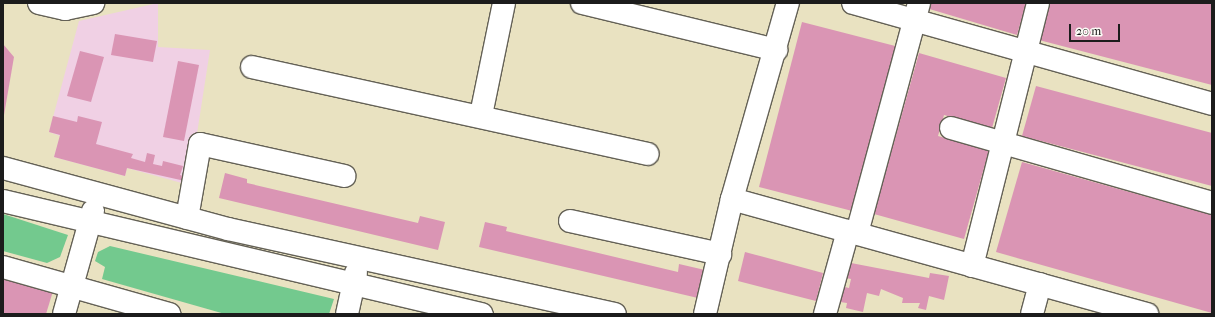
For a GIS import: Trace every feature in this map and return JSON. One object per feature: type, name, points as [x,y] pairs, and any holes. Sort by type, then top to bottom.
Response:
[{"type":"street","points":[[39,3],[65,6],[92,3]]},
{"type":"street","points":[[481,115],[504,3]]},
{"type":"street","points":[[582,3],[776,50]]},
{"type":"street","points":[[705,314],[732,199],[776,50],[788,3]]},
{"type":"street","points":[[853,3],[917,12],[1026,52],[1212,104]]},
{"type":"street","points":[[972,266],[1038,3]]},
{"type":"street","points":[[825,314],[852,232],[917,12]]},
{"type":"street","points":[[252,67],[481,115],[648,154]]},
{"type":"street","points":[[951,128],[1212,203]]},
{"type":"street","points":[[186,218],[200,144],[344,176]]},
{"type":"street","points":[[3,168],[186,218],[359,258],[615,314]]},
{"type":"street","points":[[64,314],[98,194]]},
{"type":"street","points":[[732,199],[1147,314]]},
{"type":"street","points":[[3,201],[90,224],[353,286],[482,314]]},
{"type":"street","points":[[570,221],[720,254]]},
{"type":"street","points":[[347,314],[359,258]]},
{"type":"street","points":[[3,267],[169,314]]},
{"type":"street","points":[[1032,314],[1040,284]]},
{"type":"shaded area","points":[[158,3],[158,47],[210,50],[189,185],[127,168],[125,176],[54,157],[60,136],[49,132],[79,21]]},
{"type":"green space","points":[[3,214],[68,235],[60,257],[47,263],[3,251]]},
{"type":"green space","points":[[110,246],[334,299],[329,314],[225,314],[102,279],[105,267],[95,261],[98,252]]},
{"type":"building","points":[[928,3],[1026,3],[1017,35],[926,8]]},
{"type":"building","points":[[1050,3],[1212,3],[1212,85],[1039,40]]},
{"type":"building","points":[[802,22],[903,48],[860,213],[759,187]]},
{"type":"building","points":[[115,34],[157,41],[153,62],[111,55]]},
{"type":"building","points":[[3,44],[14,57],[4,115],[3,115]]},
{"type":"building","points":[[80,51],[104,57],[91,102],[67,96]]},
{"type":"building","points":[[919,53],[1006,78],[992,128],[944,115],[938,136],[989,150],[964,239],[874,214]]},
{"type":"building","points":[[178,61],[199,65],[184,141],[163,137]]},
{"type":"building","points":[[1036,86],[1212,133],[1212,186],[1022,136]]},
{"type":"building","points":[[53,116],[77,122],[78,116],[102,122],[96,144],[133,154],[131,158],[145,162],[147,153],[155,155],[153,164],[162,166],[163,161],[183,166],[180,175],[186,177],[185,181],[127,168],[125,176],[54,157],[60,135],[49,132]]},
{"type":"building","points":[[1022,162],[1212,215],[1212,313],[996,252]]},
{"type":"building","points":[[225,173],[247,179],[247,183],[418,223],[420,216],[445,222],[438,250],[219,198]]},
{"type":"building","points":[[485,222],[507,227],[506,231],[678,272],[679,264],[705,270],[698,298],[479,247]]},
{"type":"building","points":[[745,252],[823,273],[816,301],[738,281]]},
{"type":"building","points":[[851,263],[929,278],[930,273],[949,276],[944,300],[929,296],[926,310],[918,308],[920,303],[902,303],[903,298],[881,289],[879,296],[867,293],[863,312],[846,308],[847,303],[840,302],[837,285],[849,288],[851,279],[842,277],[844,267],[850,268]]},
{"type":"building","points":[[3,276],[53,291],[46,314],[3,314]]}]
